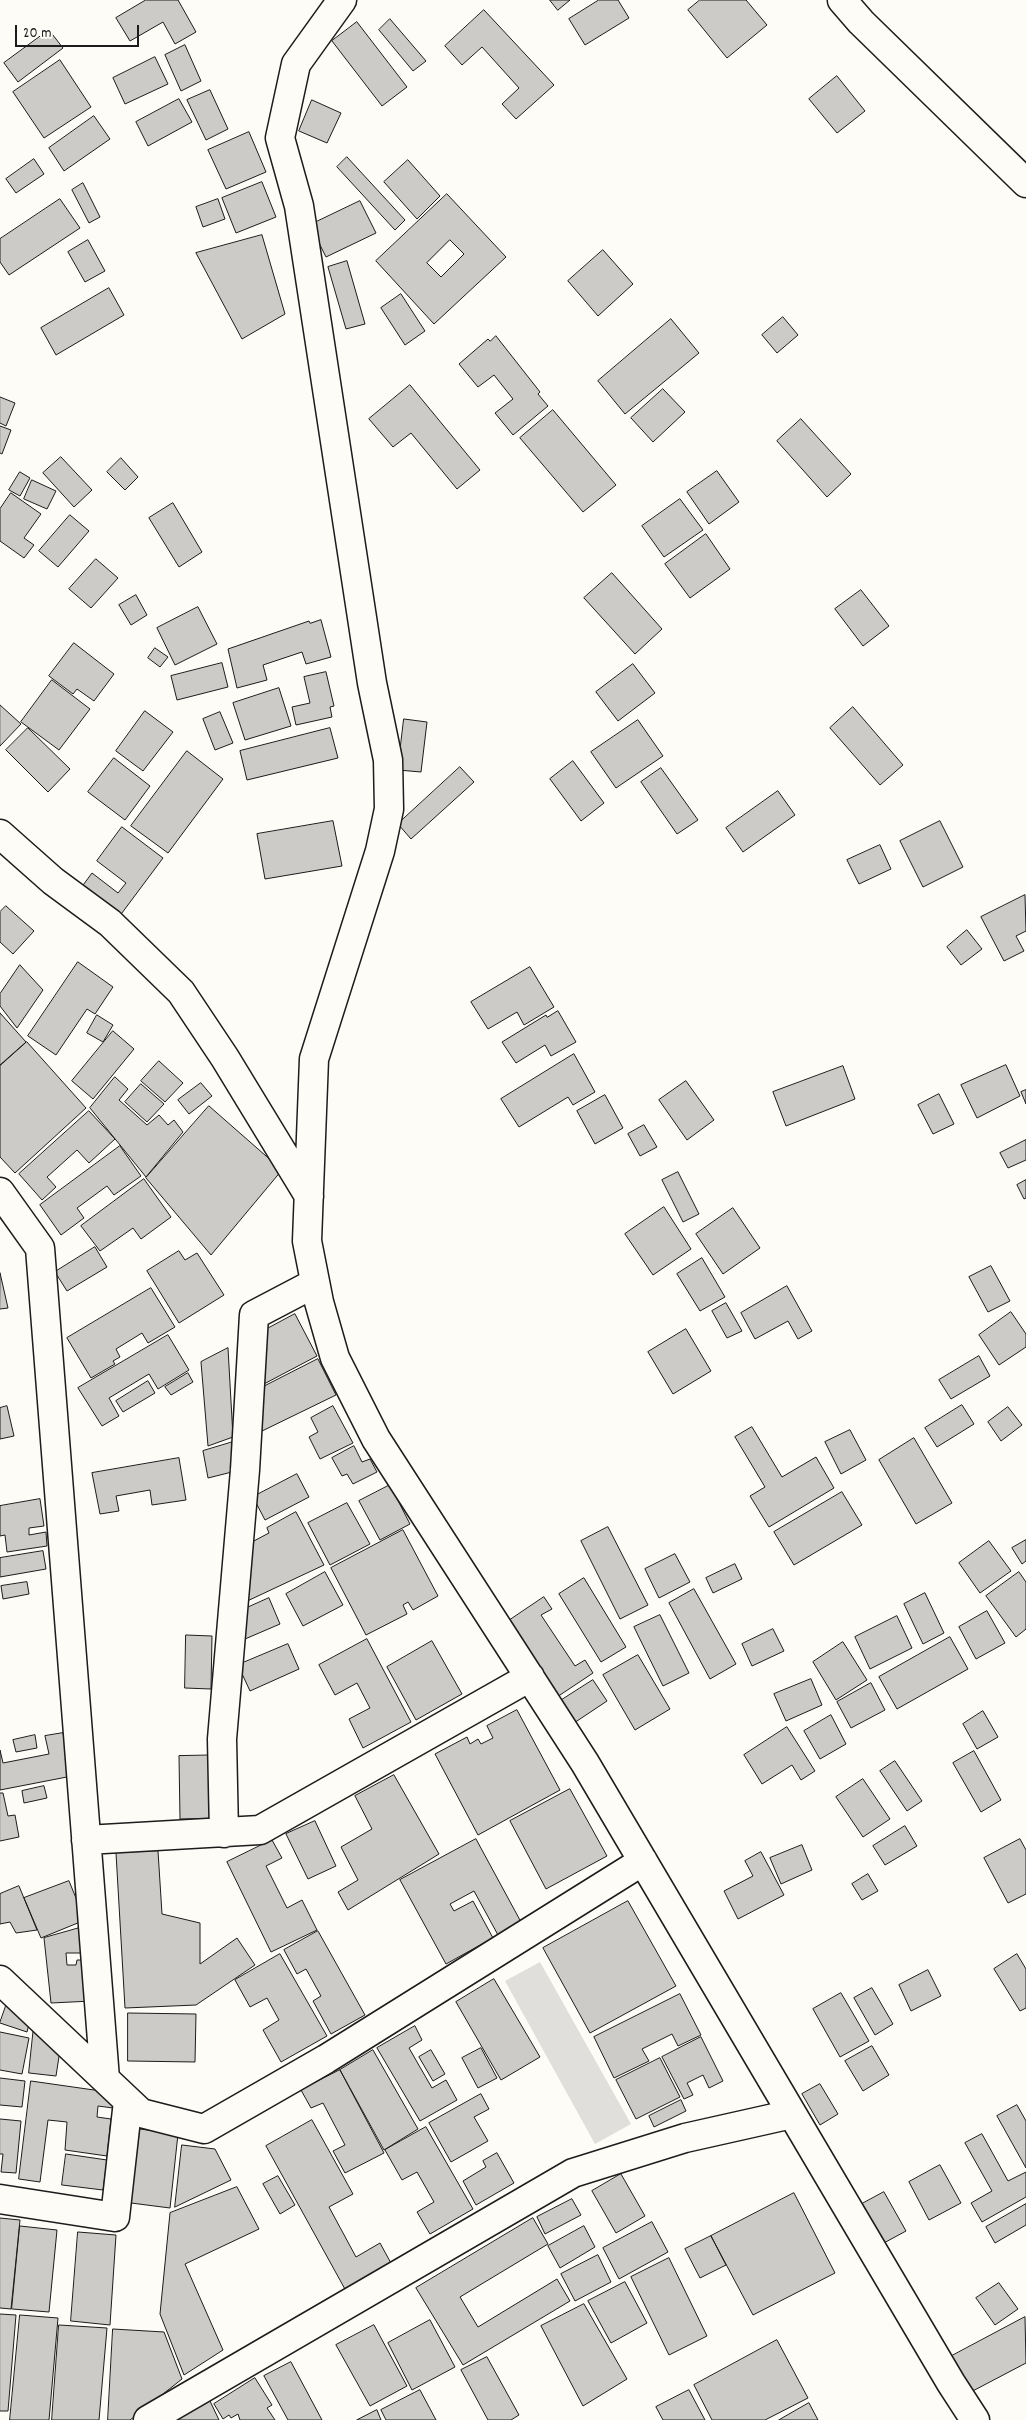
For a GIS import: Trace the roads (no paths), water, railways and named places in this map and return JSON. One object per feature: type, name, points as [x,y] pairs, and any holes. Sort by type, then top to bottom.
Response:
[{"type":"street","points":[[342,0],[296,64],[280,138],[299,206],[372,683],[388,760],[389,809],[380,851],[314,1059],[307,1241],[315,1283],[335,1358],[376,1439],[585,1763],[951,2383],[975,2420]]},
{"type":"street","points":[[842,0],[860,22],[1026,183]]},
{"type":"street","points":[[0,834],[53,881],[110,923],[181,992],[225,1058],[310,1196]]},
{"type":"street","points":[[0,1192],[40,1248],[105,2079]]},
{"type":"street","points":[[224,1833],[222,1739],[245,1470],[254,1316],[315,1283]]},
{"type":"street","points":[[86,1840],[260,1830],[530,1677]]},
{"type":"street","points":[[0,1980],[141,2113],[204,2129],[326,2059],[643,1861]]},
{"type":"street","points":[[0,2199],[115,2217],[128,2101]]},
{"type":"street","points":[[148,2420],[573,2173],[684,2138],[792,2114]]}]
